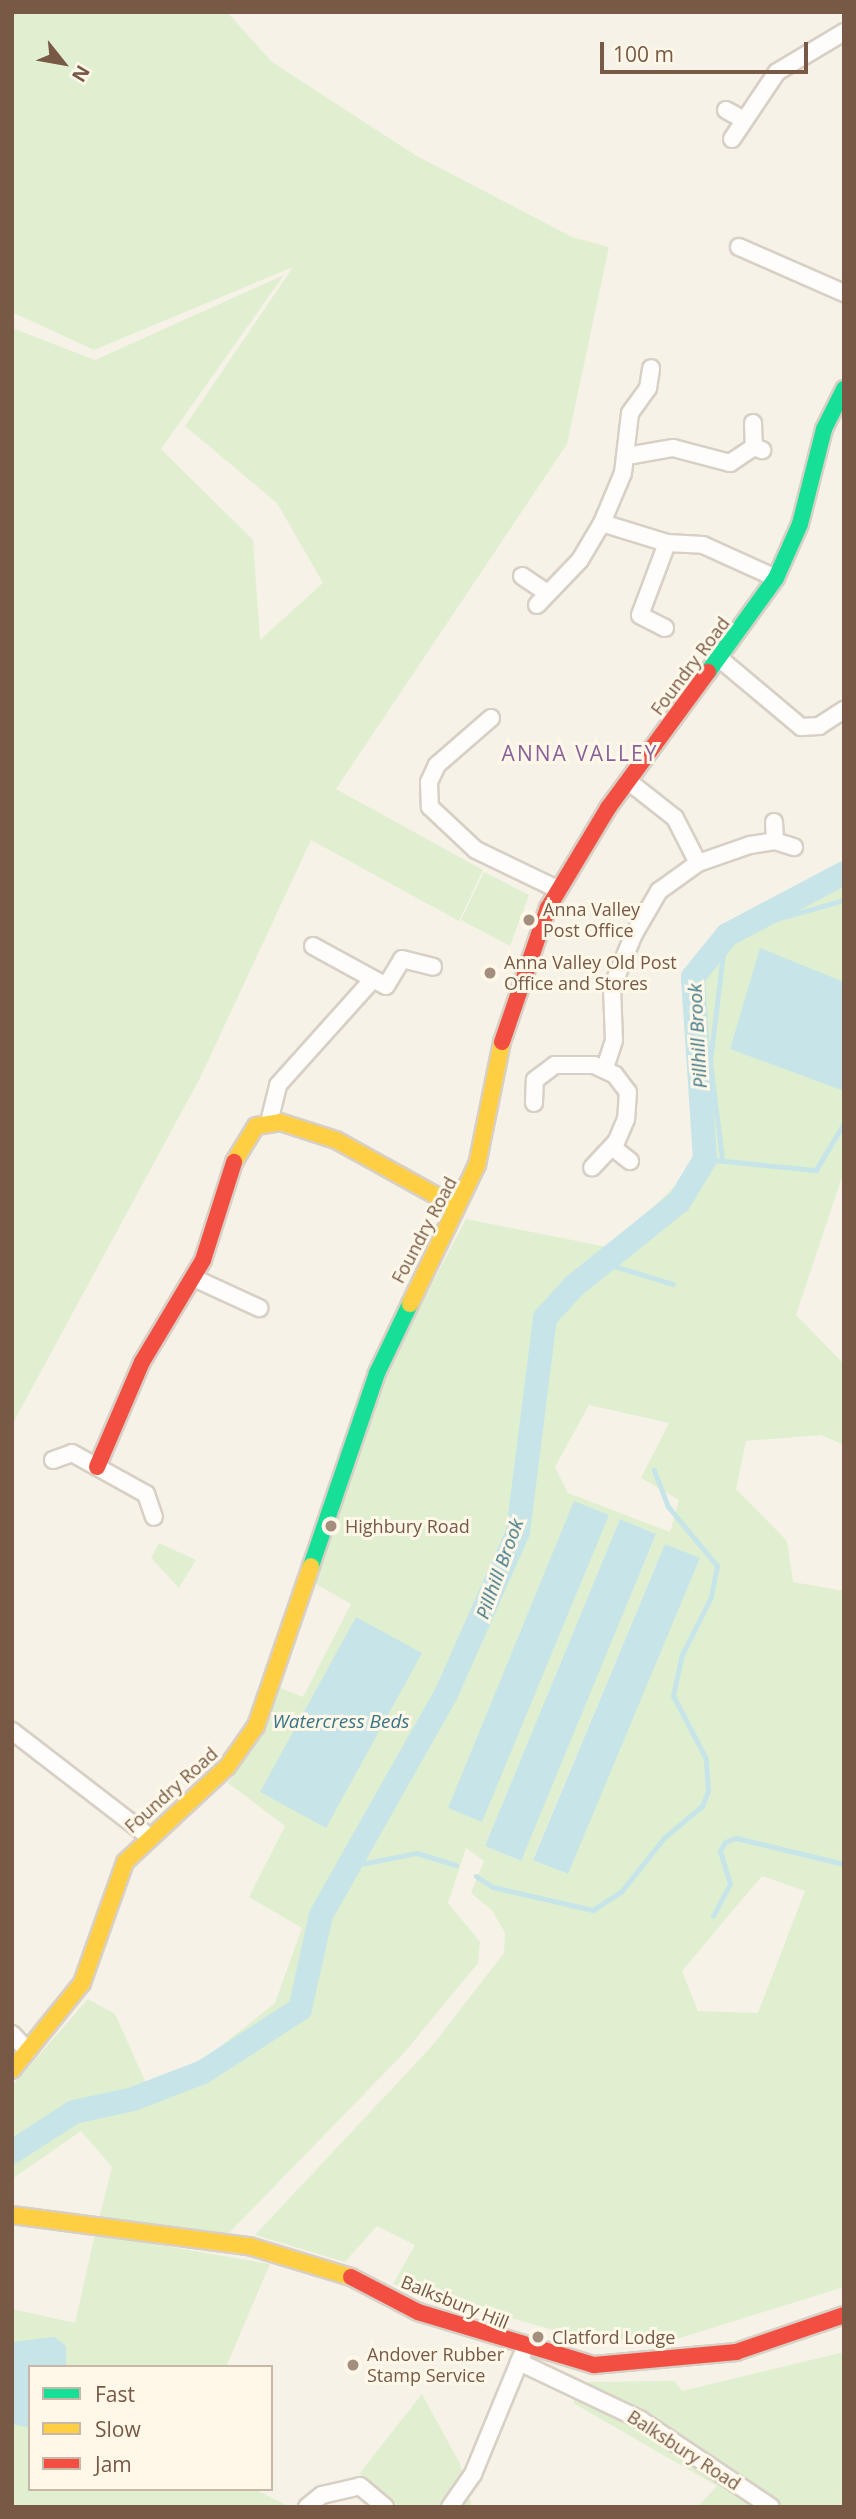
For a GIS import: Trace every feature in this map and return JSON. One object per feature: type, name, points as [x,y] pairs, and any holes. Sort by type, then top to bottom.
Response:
[{"type":"street","points":[[732,139],[792,58],[844,32]]},
{"type":"street","points":[[726,110],[744,120]]},
{"type":"street","points":[[739,247],[844,293]]},
{"type":"street","points":[[522,576],[542,598],[580,560],[602,523],[627,456],[628,422],[651,381],[651,368]]},
{"type":"street","name":"Foundry Road","points":[[12,2070],[82,1983],[112,1886],[148,1835],[218,1776],[256,1726],[377,1373],[477,1165],[498,1055],[526,963],[557,889],[628,781],[720,659],[776,578],[844,389]]},
{"type":"street","points":[[627,456],[673,448],[730,463],[759,448],[753,423]]},
{"type":"street","points":[[602,523],[667,543],[703,545],[776,578]]},
{"type":"street","points":[[665,628],[633,619],[667,543]]},
{"type":"street","points":[[720,659],[764,690],[793,724],[819,726],[844,710]]},
{"type":"street","points":[[491,718],[469,724],[432,773],[430,807],[476,850],[557,889]]},
{"type":"street","points":[[628,781],[675,818],[698,863]]},
{"type":"street","points":[[774,822],[775,841]]},
{"type":"street","points":[[605,1068],[614,1040],[612,986],[634,934],[659,891],[698,863],[775,841],[794,847]]},
{"type":"street","points":[[313,946],[386,986],[402,959],[433,967]]},
{"type":"street","points":[[269,1122],[278,1085],[373,979]]},
{"type":"street","points":[[534,1103],[533,1073],[566,1064],[605,1068],[629,1099],[612,1147],[592,1168]]},
{"type":"street","points":[[97,1467],[127,1396],[194,1278],[235,1158],[256,1126],[269,1122],[352,1146],[457,1207]]},
{"type":"street","points":[[612,1147],[630,1161]]},
{"type":"street","points":[[194,1278],[237,1307],[258,1308]]},
{"type":"street","points":[[127,1396],[143,1402]]},
{"type":"street","points":[[53,1460],[72,1454],[146,1494],[154,1517]]},
{"type":"street","points":[[12,1731],[148,1835]]},
{"type":"street","points":[[12,2034],[28,2051]]},
{"type":"street","name":"Balksbury Hill","points":[[12,2215],[249,2246],[343,2273],[418,2312],[522,2356],[594,2365],[687,2360],[736,2352],[844,2315]]},
{"type":"street","points":[[450,2507],[473,2474],[522,2356]]},
{"type":"street","name":"Balksbury Road","points":[[522,2356],[641,2420],[771,2507]]},
{"type":"street","points":[[307,2507],[322,2495],[360,2486],[385,2507]]},
{"type":"green space","points":[[12,12],[227,12],[272,62],[415,155],[572,237],[609,247],[567,444],[336,789],[483,870],[459,921],[311,840],[200,1078],[12,1425],[12,328],[95,360],[284,275],[161,449],[253,540],[260,640],[323,583],[277,503],[185,426],[293,267],[94,350],[12,312]]},
{"type":"green space","points":[[844,868],[844,1171],[796,1315],[844,1364],[844,1445],[821,1435],[746,1441],[736,1489],[787,1541],[793,1582],[844,1591],[844,2287],[667,2342],[578,2337],[393,2284],[415,2245],[377,2226],[345,2262],[255,2235],[432,2046],[504,1953],[505,1933],[492,1910],[471,1893],[484,1861],[466,1848],[448,1903],[480,1942],[478,1963],[404,2053],[229,2233],[99,2219],[112,2167],[81,2131],[12,2179],[12,2086],[88,1999],[115,2014],[146,2083],[196,2066],[275,2003],[302,1928],[249,1897],[285,1826],[228,1783],[266,1730],[280,1688],[303,1697],[351,1604],[316,1584],[391,1362],[466,1219],[612,1248],[696,1165],[690,978],[727,935]],"holes":[[[589,1405],[669,1423],[641,1478],[679,1500],[670,1532],[568,1493],[555,1467]],[[620,1519],[656,1534],[520,1861],[485,1846]],[[665,1544],[699,1559],[567,1874],[533,1859]],[[762,1876],[805,1891],[758,2013],[698,2011],[682,1971]]]},
{"type":"green space","points":[[484,872],[529,895],[510,946],[461,920]]},
{"type":"green space","points":[[159,1543],[196,1560],[179,1588],[151,1558]]},
{"type":"green space","points":[[95,2234],[270,2264],[227,2365],[28,2365],[28,2491],[259,2491],[290,2507],[12,2507],[12,2309],[75,2323]]},
{"type":"green space","points":[[844,2352],[844,2507],[697,2507],[717,2486],[573,2403],[586,2382],[675,2381],[682,2391]]},
{"type":"green space","points":[[422,2394],[460,2464],[472,2507],[400,2507],[359,2474]]},
{"type":"water","points":[[760,948],[844,982],[844,1091],[730,1049]]},
{"type":"water","points":[[574,1501],[609,1515],[482,1822],[448,1808]]},
{"type":"water","points":[[620,1519],[656,1534],[521,1861],[485,1846]]},
{"type":"water","points":[[665,1544],[700,1558],[568,1874],[533,1860]]},
{"type":"water","name":"Watercress Beds","points":[[356,1617],[422,1653],[326,1828],[260,1792]]},
{"type":"water","points":[[55,2337],[66,2346],[66,2365],[28,2365],[28,2428],[12,2424],[12,2342]]},
{"type":"waterway","name":"Pillhill Brook","points":[[12,2152],[74,2112],[133,2099],[203,2072],[300,2009],[321,1915],[447,1692],[518,1532],[545,1318],[574,1286],[679,1202],[705,1159],[693,977],[727,935],[844,873]]},
{"type":"waterway","points":[[722,1159],[710,1062],[723,953],[745,928],[844,900]]},
{"type":"waterway","points":[[705,1159],[816,1170],[844,1123]]},
{"type":"waterway","points":[[601,1262],[673,1284]]},
{"type":"waterway","points":[[476,1876],[493,1887],[593,1910],[621,1892],[664,1838],[702,1806],[708,1791],[706,1759],[673,1696],[681,1657],[711,1597],[717,1566],[668,1507],[654,1471]]},
{"type":"waterway","points":[[713,1916],[730,1884],[720,1851],[725,1842],[736,1838],[844,1864]]},
{"type":"waterway","points":[[346,1867],[417,1853],[456,1865]]},
{"type":"traffic: fast","points":[[708,672],[776,578],[800,524],[824,429],[844,389]]},
{"type":"traffic: fast","points":[[311,1566],[377,1373],[410,1304]]},
{"type":"traffic: slow","points":[[410,1304],[477,1165],[502,1042]]},
{"type":"traffic: slow","points":[[234,1162],[256,1126],[280,1122],[336,1140],[457,1207]]},
{"type":"traffic: slow","points":[[12,2070],[82,1983],[125,1862],[227,1767],[256,1726],[311,1566]]},
{"type":"traffic: slow","points":[[12,2215],[249,2246],[351,2277]]},
{"type":"traffic: jam","points":[[502,1042],[548,908],[608,808],[708,672]]},
{"type":"traffic: jam","points":[[97,1467],[142,1362],[203,1260],[234,1162]]},
{"type":"traffic: jam","points":[[351,2277],[418,2312],[594,2365],[736,2352],[844,2315]]},
{"type":"place","name":"Anna Valley Post Office","points":[[529,920]]},
{"type":"place","name":"Anna Valley Old Post Office and Stores","points":[[490,973]]},
{"type":"place","name":"Highbury Road","points":[[331,1526]]},
{"type":"place","name":"Clatford Lodge","points":[[538,2337]]},
{"type":"place","name":"Andover Rubber Stamp Service","points":[[353,2365]]},
{"type":"district","name":"ANNA VALLEY","points":[[580,753]]}]
